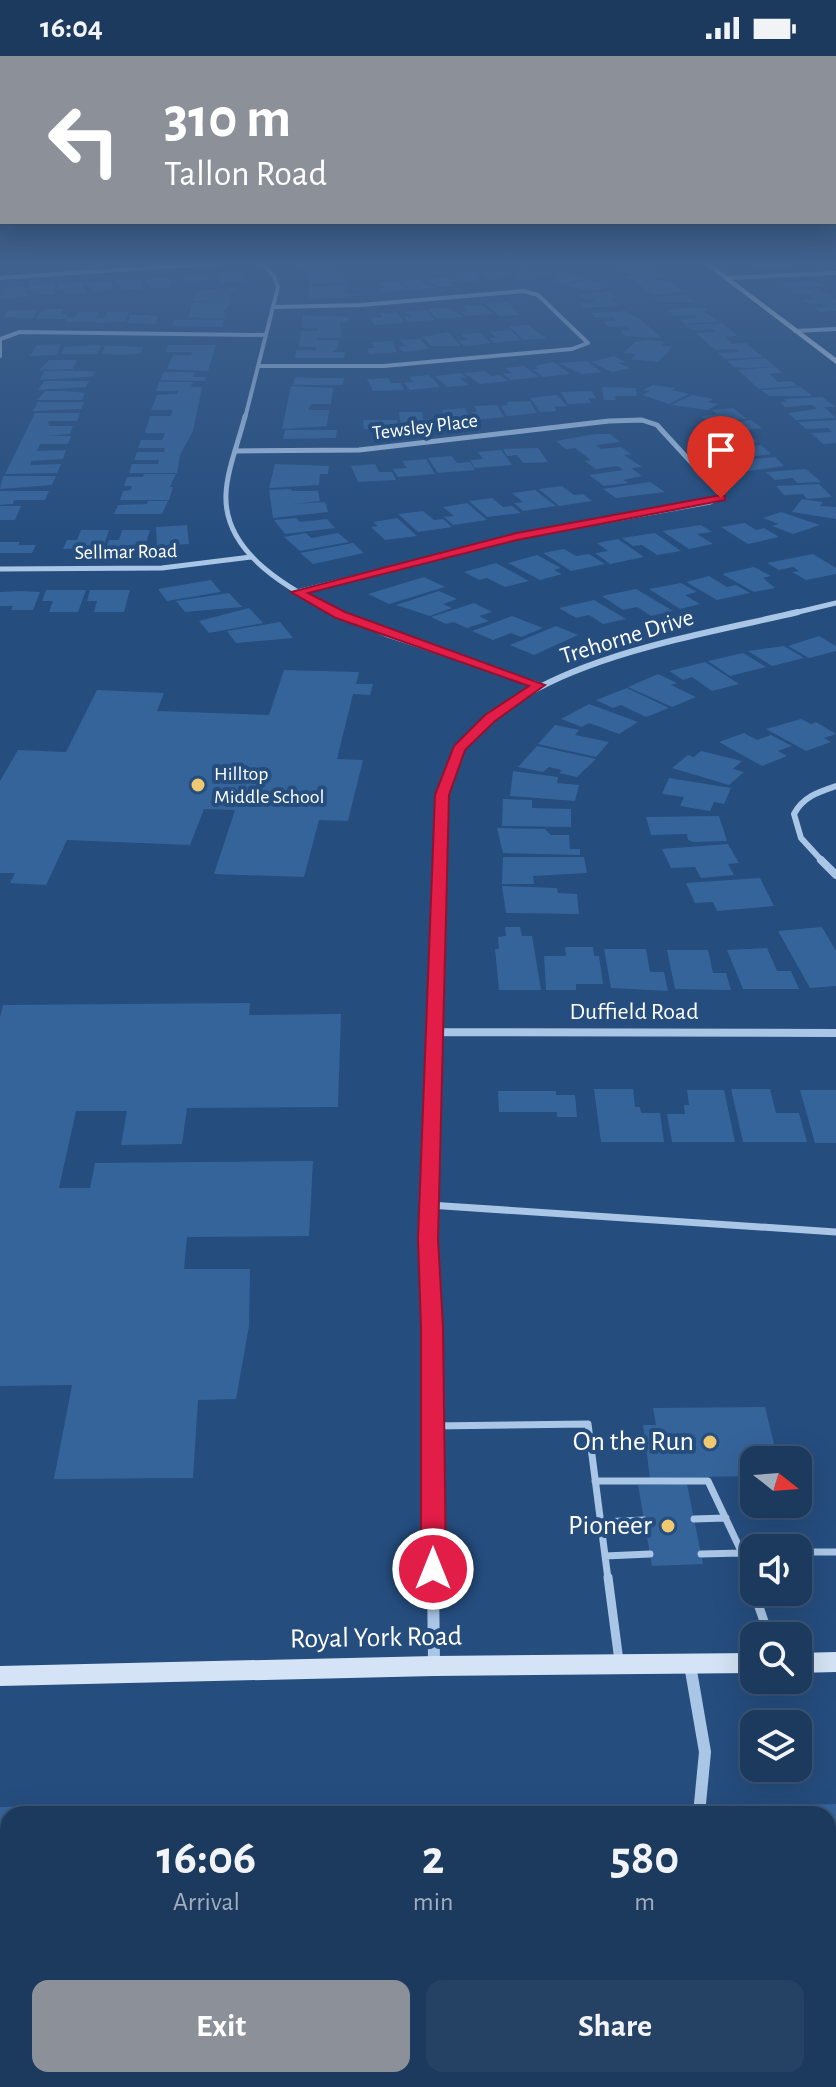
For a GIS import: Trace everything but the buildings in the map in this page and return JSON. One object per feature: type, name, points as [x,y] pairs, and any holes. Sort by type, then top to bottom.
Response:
[{"type":"main road","points":[[812,1663],[836,1662]]},
{"type":"main road","name":"Royal York Road","points":[[0,1676],[434,1666],[740,1663]]},
{"type":"street","points":[[260,358],[226,493],[227,508],[238,538],[251,557],[297,592],[340,615],[539,685]]},
{"type":"street","points":[[258,366],[410,365],[483,358]]},
{"type":"street","name":"Tewsley Place","points":[[237,451],[359,450],[609,421],[642,420],[666,432],[722,496],[710,502],[503,540],[297,592]]},
{"type":"street","name":"Sellmar Road","points":[[0,569],[162,568],[251,557]]},
{"type":"street","name":"Trehorne Drive","points":[[434,1666],[429,1205],[433,1032],[442,795],[459,749],[490,718],[539,685],[642,649],[836,603]]},
{"type":"street","points":[[836,786],[809,797],[797,808],[793,822],[799,839],[836,875]]},
{"type":"street","name":"Duffield Road","points":[[433,1032],[836,1033]]},
{"type":"street","points":[[690,1664],[705,1752],[700,1806]]},
{"type":"lane","points":[[429,1205],[836,1232]]},
{"type":"lane","points":[[433,1426],[588,1424],[620,1664]]},
{"type":"lane","points":[[595,1481],[708,1481],[740,1549]]},
{"type":"lane","points":[[694,1519],[726,1518]]},
{"type":"lane","points":[[600,1522],[644,1520]]},
{"type":"lane","points":[[812,1552],[836,1552]]},
{"type":"lane","points":[[701,1554],[740,1553]]},
{"type":"lane","points":[[605,1556],[650,1554]]},
{"type":"place","name":"Hilltop Middle School","points":[[198,785]]},
{"type":"place","name":"On the Run","points":[[710,1442]]},
{"type":"place","name":"Pioneer","points":[[668,1526]]},
{"type":"route","points":[[433,1569],[432,1327],[428,1239],[442,795],[459,749],[490,718],[539,685],[340,615],[297,592],[517,537],[721,498]]}]
